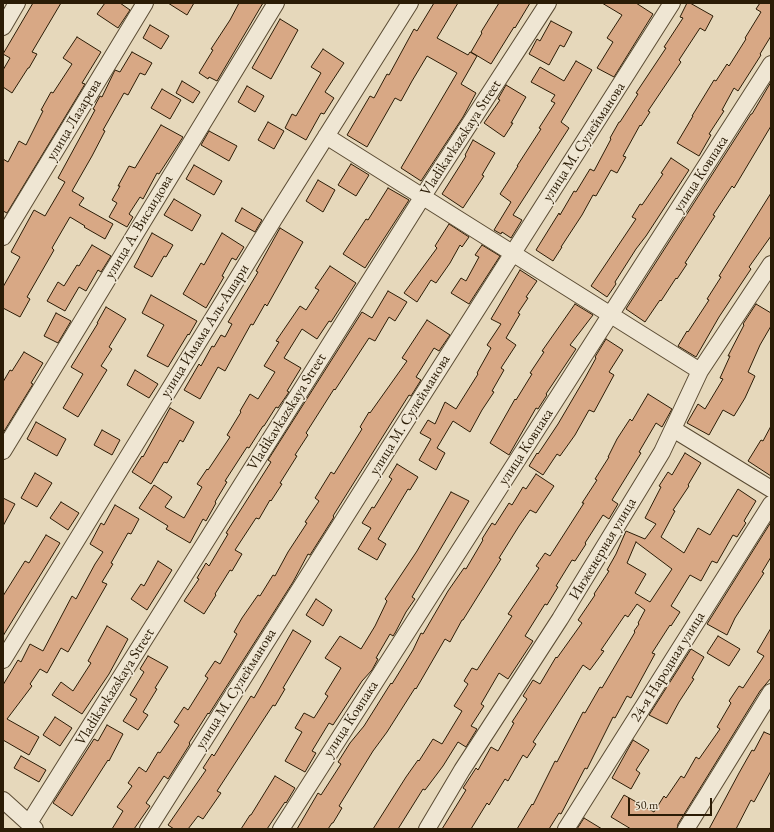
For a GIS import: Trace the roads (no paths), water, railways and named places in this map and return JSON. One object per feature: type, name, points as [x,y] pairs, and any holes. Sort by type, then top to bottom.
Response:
[{"type":"street","points":[[3,27],[17,3]]},
{"type":"street","name":"улица Лазарева","points":[[3,237],[145,3]]},
{"type":"street","name":"улица А. Висаидова","points":[[3,451],[276,3]]},
{"type":"street","name":"улица Имама Аль-Ашари","points":[[3,660],[326,136],[410,3]]},
{"type":"street","name":"Vladikavkazskaya Street","points":[[32,826],[423,196],[548,3]]},
{"type":"street","name":"улица М. Сулейманова","points":[[148,829],[672,3]]},
{"type":"street","name":"улица Ковпака","points":[[281,829],[771,64]]},
{"type":"street","points":[[326,136],[514,252],[700,371]]},
{"type":"street","name":"Инженерная улица","points":[[427,829],[462,770],[560,619],[662,452],[700,371],[771,264]]},
{"type":"street","points":[[673,429],[771,489]]},
{"type":"street","name":"24-я Народная улица","points":[[566,829],[771,504]]},
{"type":"street","points":[[686,829],[771,692]]},
{"type":"street","points":[[3,800],[32,826]]}]
